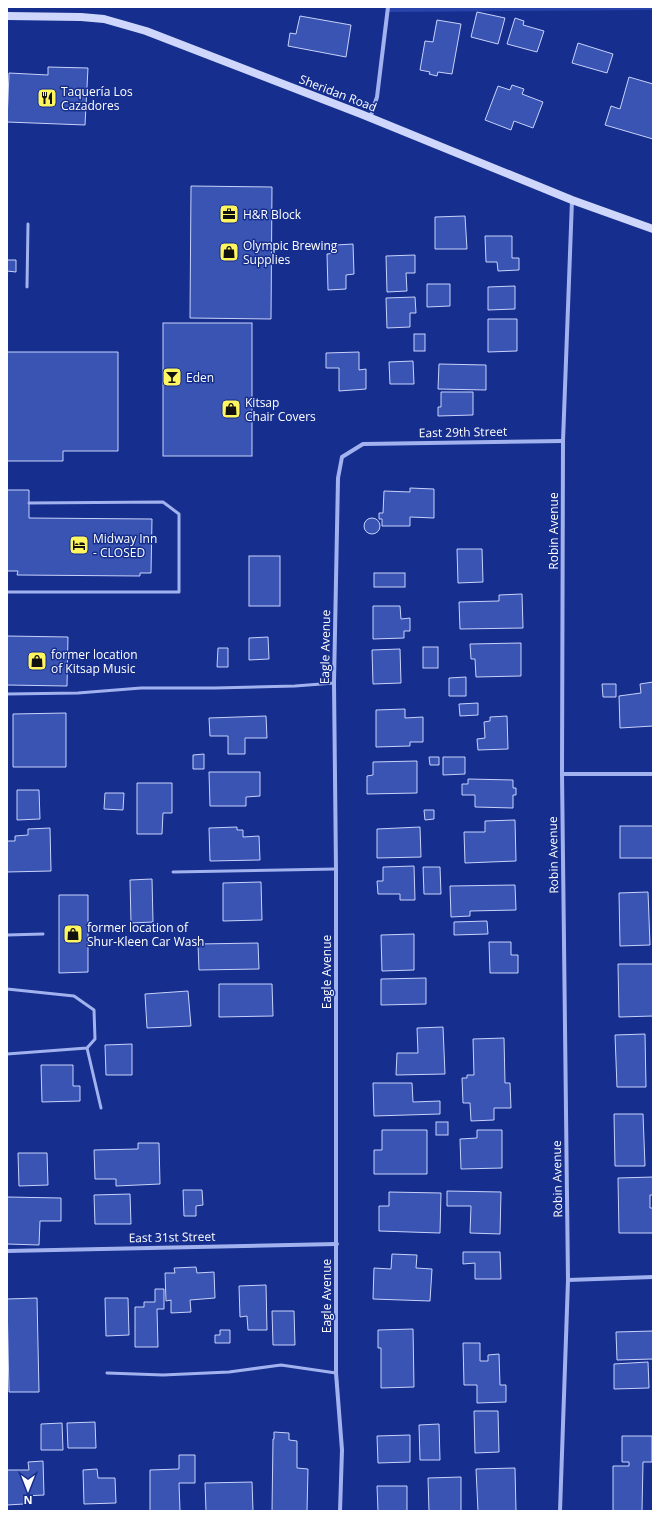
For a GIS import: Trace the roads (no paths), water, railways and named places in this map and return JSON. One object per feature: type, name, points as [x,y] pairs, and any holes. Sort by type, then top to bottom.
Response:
[{"type":"main road","name":"Sheridan Road","points":[[7,16],[81,17],[104,19],[125,24],[370,118],[572,200],[653,229]]},
{"type":"street","points":[[370,118],[376,97],[388,7]]},
{"type":"street","name":"Robin Avenue","points":[[560,1511],[568,1280],[562,774],[563,441],[572,200]]},
{"type":"street","name":"East 29th Street","points":[[363,444],[563,441]]},
{"type":"street","name":"Eagle Avenue","points":[[340,1511],[342,1450],[336,1373],[336,869],[334,683],[338,478],[342,457],[363,444]]},
{"type":"street","points":[[562,774],[653,774]]},
{"type":"street","name":"East 31st Street","points":[[7,1251],[337,1244]]},
{"type":"street","points":[[568,1280],[653,1277]]},
{"type":"lane","points":[[27,287],[28,224]]},
{"type":"lane","points":[[7,592],[178,592],[178,514],[163,502],[29,503]]},
{"type":"lane","points":[[7,694],[141,688],[287,686],[334,683]]},
{"type":"lane","points":[[173,872],[336,869]]},
{"type":"lane","points":[[7,935],[43,934]]},
{"type":"lane","points":[[7,989],[74,996],[94,1010],[95,1039],[87,1048],[7,1054]]},
{"type":"lane","points":[[87,1048],[101,1108]]},
{"type":"lane","points":[[107,1373],[163,1375],[229,1372],[281,1365],[336,1373]]},
{"type":"place","name":"Taquería Los Cazadores","points":[[47,98]]},
{"type":"place","name":"H&R Block","points":[[229,214]]},
{"type":"place","name":"Olympic Brewing Supplies","points":[[229,252]]},
{"type":"place","name":"Eden","points":[[172,377]]},
{"type":"place","name":"Kitsap Chair Covers","points":[[231,409]]},
{"type":"place","name":"Midway Inn - CLOSED","points":[[79,545]]},
{"type":"place","name":"former location of Kitsap Music","points":[[37,661]]},
{"type":"place","name":"former location of Shur-Kleen Car Wash","points":[[73,934]]}]
